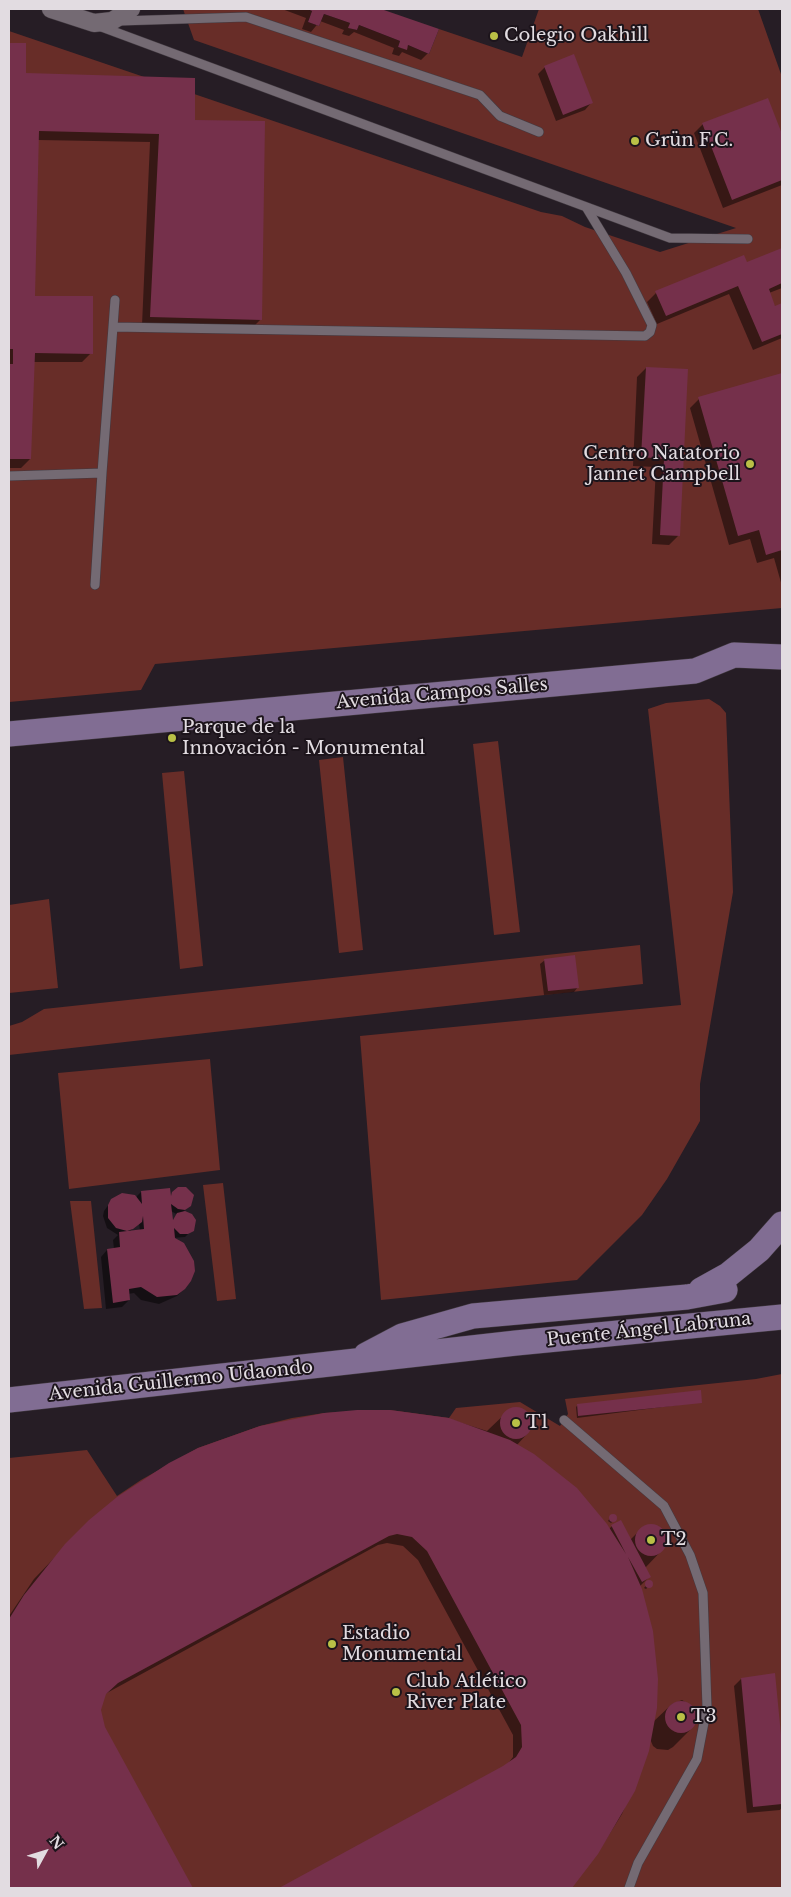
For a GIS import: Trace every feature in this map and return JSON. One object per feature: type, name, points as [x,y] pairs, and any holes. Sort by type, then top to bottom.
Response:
[{"type":"main road","name":"Avenida Campos Salles","points":[[9,734],[695,671],[734,655],[782,657]]},
{"type":"main road","points":[[687,1297],[728,1275],[759,1250],[782,1224]]},
{"type":"main road","name":"Avenida Guillermo Udaondo","points":[[352,1362],[402,1336],[473,1316],[687,1297],[725,1290]]},
{"type":"main road","name":"Puente Ángel Labruna","points":[[516,1343],[782,1317]]},
{"type":"main road","name":"Avenida Guillermo Udaondo","points":[[9,1400],[516,1343]]},
{"type":"street","points":[[51,9],[80,20],[94,22],[112,21],[131,9]]},
{"type":"lane","points":[[112,21],[246,17],[480,95],[500,116],[539,132]]},
{"type":"lane","points":[[80,20],[670,238],[748,239]]},
{"type":"lane","points":[[113,327],[646,336],[650,332],[652,325],[626,273],[586,207]]},
{"type":"lane","points":[[95,585],[115,300]]},
{"type":"lane","points":[[9,476],[102,474]]},
{"type":"lane","points":[[564,1420],[664,1506],[690,1555],[703,1593],[707,1707],[697,1759],[638,1863],[629,1888]]},
{"type":"shaded area","points":[[183,9],[306,9],[312,11],[308,22],[319,26],[324,14],[350,23],[349,28],[357,30],[359,25],[400,41],[398,47],[406,49],[408,45],[429,54],[439,29],[522,57],[539,9],[758,9],[782,77],[782,608],[155,664],[141,690],[9,702],[9,31],[541,212],[562,216],[585,227],[660,252],[736,228],[194,40]]},
{"type":"shaded area","points":[[709,699],[720,706],[726,713],[733,892],[700,1084],[700,1121],[667,1179],[642,1215],[577,1280],[381,1300],[360,1036],[681,1005],[648,709],[666,703]]},
{"type":"shaded area","points":[[498,741],[520,932],[494,935],[473,744]]},
{"type":"shaded area","points":[[343,757],[363,950],[339,953],[319,760]]},
{"type":"shaded area","points":[[184,771],[203,966],[180,969],[162,773]]},
{"type":"shaded area","points":[[49,899],[58,988],[9,993],[9,905]]},
{"type":"shaded area","points":[[640,945],[643,984],[9,1055],[9,1026],[22,1022],[44,1009]]},
{"type":"shaded area","points":[[210,1059],[220,1170],[69,1189],[58,1073]]},
{"type":"shaded area","points":[[223,1183],[236,1299],[217,1301],[203,1185]]},
{"type":"shaded area","points":[[70,1201],[91,1201],[102,1308],[84,1309]]},
{"type":"shaded area","name":"Club Atlético River Plate","points":[[782,1374],[782,1888],[9,1888],[9,1458],[87,1450],[117,1496],[141,1480],[198,1448],[260,1426],[292,1418],[324,1413],[390,1410],[449,1418],[456,1408],[520,1402],[560,1426],[568,1414],[565,1399],[756,1379]]},
{"type":"building","points":[[307,9],[381,9],[439,29],[429,54],[408,45],[407,50],[398,47],[400,41],[359,25],[357,30],[348,28],[350,23],[324,14],[319,26],[308,22],[312,11]]},
{"type":"building","points":[[9,43],[26,43],[26,73],[195,78],[195,120],[265,121],[262,320],[150,317],[159,134],[39,131],[35,296],[93,296],[93,354],[35,353],[31,459],[9,459],[9,364],[13,364],[13,349],[9,349]]},
{"type":"building","points":[[574,54],[593,103],[563,115],[544,66]]},
{"type":"building","points":[[768,98],[782,134],[782,180],[732,200],[702,123]]},
{"type":"building","points":[[782,248],[782,283],[769,289],[775,306],[782,303],[782,334],[762,342],[738,286],[666,316],[655,291],[744,255],[747,262]]},
{"type":"building","points":[[646,367],[688,369],[680,536],[660,535],[664,459],[641,457]]},
{"type":"building","name":"Centro Natatorio Jannet Campbell","points":[[782,373],[782,550],[766,555],[759,530],[738,536],[698,397]]},
{"type":"building","points":[[575,955],[579,988],[548,991],[544,959]]},
{"type":"building","points":[[178,1187],[186,1187],[194,1195],[191,1206],[185,1210],[178,1209],[171,1204],[173,1220],[177,1213],[185,1211],[192,1214],[196,1220],[194,1231],[188,1234],[180,1234],[174,1228],[175,1238],[184,1243],[194,1261],[195,1271],[191,1281],[177,1295],[157,1297],[141,1287],[129,1289],[130,1300],[113,1303],[107,1249],[120,1247],[119,1232],[144,1229],[143,1216],[142,1222],[133,1229],[127,1231],[116,1228],[108,1218],[108,1205],[111,1199],[122,1193],[135,1195],[142,1204],[141,1191],[170,1188],[171,1196],[172,1192]]},
{"type":"building","points":[[701,1390],[702,1403],[578,1416],[577,1404]]},
{"type":"building","name":"T1","points":[[516,1407],[527,1412],[532,1423],[527,1434],[516,1439],[505,1434],[500,1423],[505,1412]]},
{"type":"building","name":"Estadio Monumental","points":[[390,1410],[449,1418],[510,1440],[534,1454],[577,1488],[607,1524],[626,1554],[611,1525],[621,1520],[651,1577],[642,1582],[628,1557],[642,1589],[653,1631],[658,1679],[657,1708],[649,1751],[635,1791],[598,1854],[572,1888],[279,1888],[503,1766],[516,1757],[522,1747],[521,1725],[427,1551],[412,1537],[397,1534],[389,1536],[118,1683],[106,1694],[101,1710],[105,1727],[193,1888],[9,1888],[9,1619],[24,1595],[65,1544],[89,1520],[117,1497],[169,1463],[198,1448],[260,1426],[324,1413]]},
{"type":"building","points":[[613,1514],[617,1518],[613,1522],[609,1518]]},
{"type":"building","name":"T2","points":[[651,1524],[657,1525],[662,1529],[666,1534],[666,1546],[662,1551],[657,1555],[651,1556],[645,1555],[640,1551],[636,1546],[635,1540],[636,1534],[640,1529],[645,1525]]},
{"type":"building","points":[[649,1580],[653,1584],[649,1588],[645,1584]]},
{"type":"building","points":[[775,1673],[782,1745],[782,1804],[753,1807],[741,1678]]},
{"type":"building","name":"T3","points":[[681,1701],[687,1702],[692,1706],[696,1711],[696,1723],[692,1728],[687,1732],[681,1733],[675,1732],[670,1728],[666,1723],[665,1717],[666,1711],[670,1706],[675,1702]]},
{"type":"place","name":"Colegio Oakhill","points":[[494,36]]},
{"type":"place","name":"Grün F.C.","points":[[635,141]]},
{"type":"place","name":"Centro Natatorio Jannet Campbell","points":[[750,464]]},
{"type":"place","name":"Parque de la Innovación - Monumental","points":[[172,738]]},
{"type":"place","name":"T1","points":[[516,1423]]},
{"type":"place","name":"T2","points":[[651,1540]]},
{"type":"place","name":"Estadio Monumental","points":[[332,1644]]},
{"type":"place","name":"Club Atlético River Plate","points":[[396,1692]]},
{"type":"place","name":"T3","points":[[681,1717]]}]
